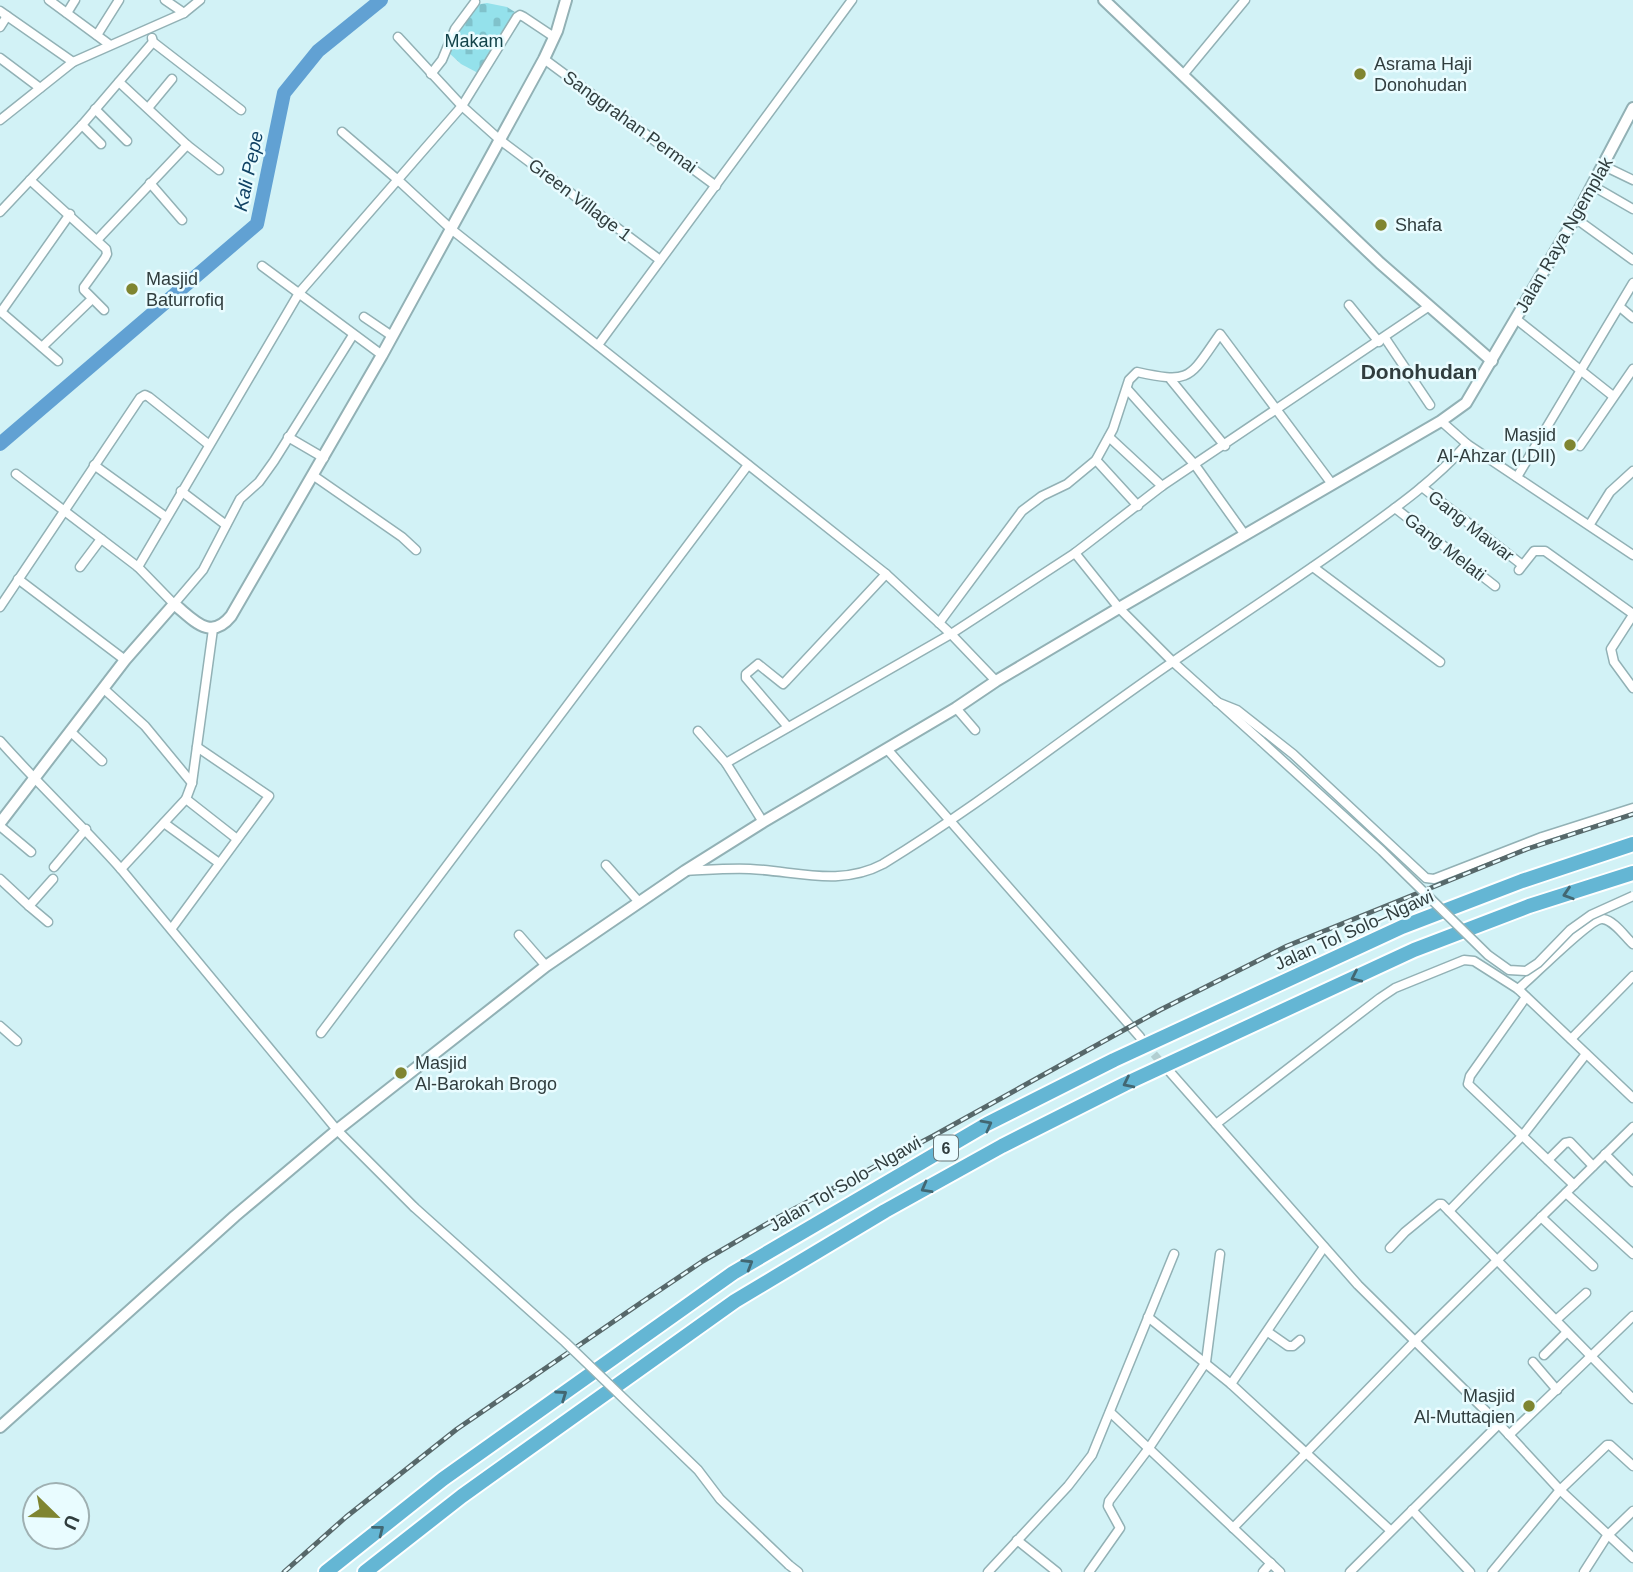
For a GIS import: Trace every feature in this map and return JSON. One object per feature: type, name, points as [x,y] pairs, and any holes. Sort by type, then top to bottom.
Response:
[{"type":"highway","name":"Jalan Tol Solo–Ngawi","points":[[326,1572],[443,1479],[733,1273],[988,1124],[1114,1060],[1402,927],[1522,881],[1633,844]]},
{"type":"highway","name":"6","points":[[365,1572],[462,1496],[735,1301],[990,1152],[1125,1084],[1415,950],[1529,906],[1633,873]]},
{"type":"main road","points":[[0,824],[125,660],[174,604],[191,619],[213,628],[221,627],[231,616],[314,476],[544,60],[566,0]]},
{"type":"main road","points":[[1104,0],[1429,307],[1492,361]]},
{"type":"main road","name":"Jalan Raya Ngemplak","points":[[0,1427],[235,1216],[337,1130],[546,966],[685,871],[763,822],[1119,608],[1441,421],[1466,403],[1575,218],[1633,108]]},
{"type":"street","points":[[48,0],[110,45]]},
{"type":"street","points":[[67,13],[75,0]]},
{"type":"street","points":[[97,35],[117,4],[129,0]]},
{"type":"street","points":[[164,0],[184,13]]},
{"type":"street","points":[[2,114],[73,62],[184,13],[200,0]]},
{"type":"street","points":[[598,345],[852,0]]},
{"type":"street","points":[[1183,75],[1245,0]]},
{"type":"street","points":[[431,74],[442,60],[455,29],[475,2]]},
{"type":"street","points":[[0,27],[4,14],[73,62]]},
{"type":"street","points":[[138,567],[299,293],[462,106],[517,17],[520,15],[554,37]]},
{"type":"street","points":[[150,29],[153,42],[241,110]]},
{"type":"street","name":"Green Village 1","points":[[398,37],[462,106],[500,140],[660,260]]},
{"type":"street","points":[[0,212],[82,125],[153,42]]},
{"type":"street","points":[[0,58],[40,88]]},
{"type":"street","name":"Sanggrahan Permai","points":[[544,60],[716,186]]},
{"type":"street","points":[[148,108],[173,79]]},
{"type":"street","points":[[119,82],[187,145],[219,170]]},
{"type":"street","points":[[95,110],[127,141]]},
{"type":"street","points":[[82,125],[101,144]]},
{"type":"street","points":[[342,132],[451,229],[886,574],[951,634],[996,681]]},
{"type":"street","points":[[98,239],[187,145]]},
{"type":"street","points":[[1604,166],[1633,180]]},
{"type":"street","points":[[30,180],[98,239],[107,254],[85,284],[84,290],[104,310]]},
{"type":"street","points":[[149,183],[181,220]]},
{"type":"street","points":[[1593,186],[1633,209]]},
{"type":"street","points":[[58,361],[1,312],[70,214]]},
{"type":"street","points":[[1575,218],[1633,260]]},
{"type":"street","points":[[262,266],[382,355]]},
{"type":"street","points":[[1517,477],[1633,283]]},
{"type":"street","points":[[42,347],[92,299]]},
{"type":"street","points":[[1349,305],[1382,340],[1430,405]]},
{"type":"street","points":[[726,763],[951,634],[1075,553],[1162,486],[1429,307]]},
{"type":"street","points":[[1620,307],[1633,318]]},
{"type":"street","points":[[364,317],[392,336]]},
{"type":"street","points":[[1516,319],[1613,396]]},
{"type":"street","points":[[939,623],[1022,511],[1035,500],[1067,484],[1096,460],[1110,437],[1129,380],[1137,372],[1171,380],[1185,376],[1195,369],[1220,334],[1332,484]]},
{"type":"street","points":[[16,474],[138,567],[174,604],[204,570],[245,493],[259,481],[353,335]]},
{"type":"street","points":[[1580,446],[1633,369]]},
{"type":"street","points":[[1171,380],[1225,446]]},
{"type":"street","points":[[1127,388],[1195,464],[1245,535]]},
{"type":"street","points":[[0,607],[4,593],[18,579],[135,402],[142,396],[149,397],[166,409],[208,444]]},
{"type":"street","points":[[1441,421],[1467,444],[1633,555]]},
{"type":"street","points":[[288,437],[324,458]]},
{"type":"street","points":[[1110,437],[1162,486]]},
{"type":"street","points":[[685,871],[751,869],[827,877],[864,873],[905,850],[1032,764],[1172,662],[1395,509],[1444,469],[1467,444]]},
{"type":"street","points":[[1096,460],[1138,506]]},
{"type":"street","points":[[94,465],[166,517]]},
{"type":"street","points":[[321,1033],[748,465]]},
{"type":"street","points":[[1590,524],[1610,492],[1633,471]]},
{"type":"street","points":[[314,476],[402,537],[415,550]]},
{"type":"street","name":"Gang Mawar","points":[[1422,487],[1520,567],[1534,551],[1545,551],[1633,614]]},
{"type":"street","points":[[181,491],[226,525]]},
{"type":"street","name":"Gang Melati","points":[[1395,509],[1495,586]]},
{"type":"street","points":[[80,567],[101,539]]},
{"type":"street","points":[[1075,553],[1119,608],[1172,662],[1382,851],[1488,955],[1510,970],[1526,971],[1538,963],[1570,930],[1591,915],[1633,896]]},
{"type":"street","points":[[1313,567],[1440,662]]},
{"type":"street","points":[[788,727],[746,678],[746,674],[758,664],[782,684],[886,574]]},
{"type":"street","points":[[18,579],[125,660]]},
{"type":"street","points":[[1633,614],[1611,649],[1614,662],[1633,688]]},
{"type":"street","points":[[121,869],[186,799],[192,783],[213,628]]},
{"type":"street","points":[[104,690],[145,726],[192,783]]},
{"type":"street","points":[[1217,702],[1237,710],[1293,754],[1426,878],[1434,879],[1542,837],[1633,808]]},
{"type":"street","points":[[956,708],[975,730]]},
{"type":"street","points":[[698,731],[726,763],[763,822]]},
{"type":"street","points":[[71,732],[102,761]]},
{"type":"street","points":[[0,741],[121,869],[337,1130],[414,1208],[575,1352],[698,1470],[720,1499],[797,1572]]},
{"type":"street","points":[[172,928],[269,796],[197,747]]},
{"type":"street","points":[[887,749],[1140,1037]]},
{"type":"street","points":[[186,799],[237,839]]},
{"type":"street","points":[[164,823],[219,863]]},
{"type":"street","points":[[0,824],[31,852]]},
{"type":"street","points":[[54,867],[86,830]]},
{"type":"street","points":[[606,865],[639,902]]},
{"type":"street","points":[[0,879],[48,922]]},
{"type":"street","points":[[29,906],[53,879]]},
{"type":"street","points":[[1518,989],[1584,927],[1597,920],[1612,923],[1633,944]]},
{"type":"street","points":[[519,935],[546,966]]},
{"type":"street","points":[[1216,1124],[1395,988],[1464,960],[1482,965],[1518,989],[1633,1098]]},
{"type":"street","points":[[1571,1039],[1633,976]]},
{"type":"street","points":[[1526,997],[1470,1076],[1468,1084],[1574,1185]]},
{"type":"street","points":[[0,1026],[17,1041]]},
{"type":"street","points":[[1449,1211],[1523,1135],[1586,1054]]},
{"type":"street","points":[[1170,1072],[1324,1247],[1499,1424],[1560,1490],[1633,1558]]},
{"type":"street","points":[[1233,1528],[1415,1341],[1633,1126]]},
{"type":"street","points":[[1548,1160],[1565,1143],[1570,1142],[1593,1166]]},
{"type":"street","points":[[1605,1154],[1633,1182]]},
{"type":"street","points":[[1566,1193],[1633,1254]]},
{"type":"street","points":[[1390,1248],[1439,1203],[1633,1399]]},
{"type":"street","points":[[1541,1217],[1593,1266]]},
{"type":"street","points":[[1231,1384],[1324,1247]]},
{"type":"street","points":[[988,1572],[1068,1486],[1092,1455],[1174,1254]]},
{"type":"street","points":[[1089,1572],[1120,1528],[1108,1503],[1149,1448],[1206,1362],[1220,1254]]},
{"type":"street","points":[[1556,1320],[1586,1293]]},
{"type":"street","points":[[1509,1435],[1633,1316]]},
{"type":"street","points":[[1149,1317],[1231,1384],[1390,1530]]},
{"type":"street","points":[[1268,1332],[1288,1346],[1293,1346],[1300,1340]]},
{"type":"street","points":[[1544,1355],[1566,1333]]},
{"type":"street","points":[[1532,1362],[1557,1390]]},
{"type":"street","points":[[1110,1412],[1280,1572]]},
{"type":"street","points":[[1350,1572],[1499,1424]]},
{"type":"street","points":[[1492,1572],[1560,1490],[1609,1444],[1633,1466]]},
{"type":"street","points":[[1412,1510],[1470,1572]]},
{"type":"street","points":[[1584,1572],[1607,1536],[1633,1511]]},
{"type":"street","points":[[1017,1540],[1057,1572]]},
{"type":"street","points":[[1263,1572],[1271,1563]]},
{"type":"green space","name":"Makam","points":[[487,3],[507,7],[515,12],[478,73],[461,64],[448,52],[450,41],[475,5]]},
{"type":"waterway","name":"Kali Pepe","points":[[0,444],[257,224],[284,93],[318,51],[381,0]]},
{"type":"tunnel","points":[[1146,1045],[1165,1067]]},
{"type":"railway","points":[[284,1572],[346,1517],[457,1429],[703,1261],[775,1219],[933,1136],[1160,1010],[1287,946],[1527,849],[1633,814]]},
{"type":"place","name":"Asrama Haji Donohudan","points":[[1360,74]]},
{"type":"place","name":"Shafa","points":[[1381,225]]},
{"type":"place","name":"Masjid Baturrofiq","points":[[132,289]]},
{"type":"place","name":"Masjid Al-Ahzar (LDII)","points":[[1570,445]]},
{"type":"place","name":"Masjid Al-Barokah Brogo","points":[[401,1073]]},
{"type":"place","name":"Masjid Al-Muttaqien","points":[[1529,1406]]},
{"type":"district","name":"Donohudan","points":[[1419,372]]}]
